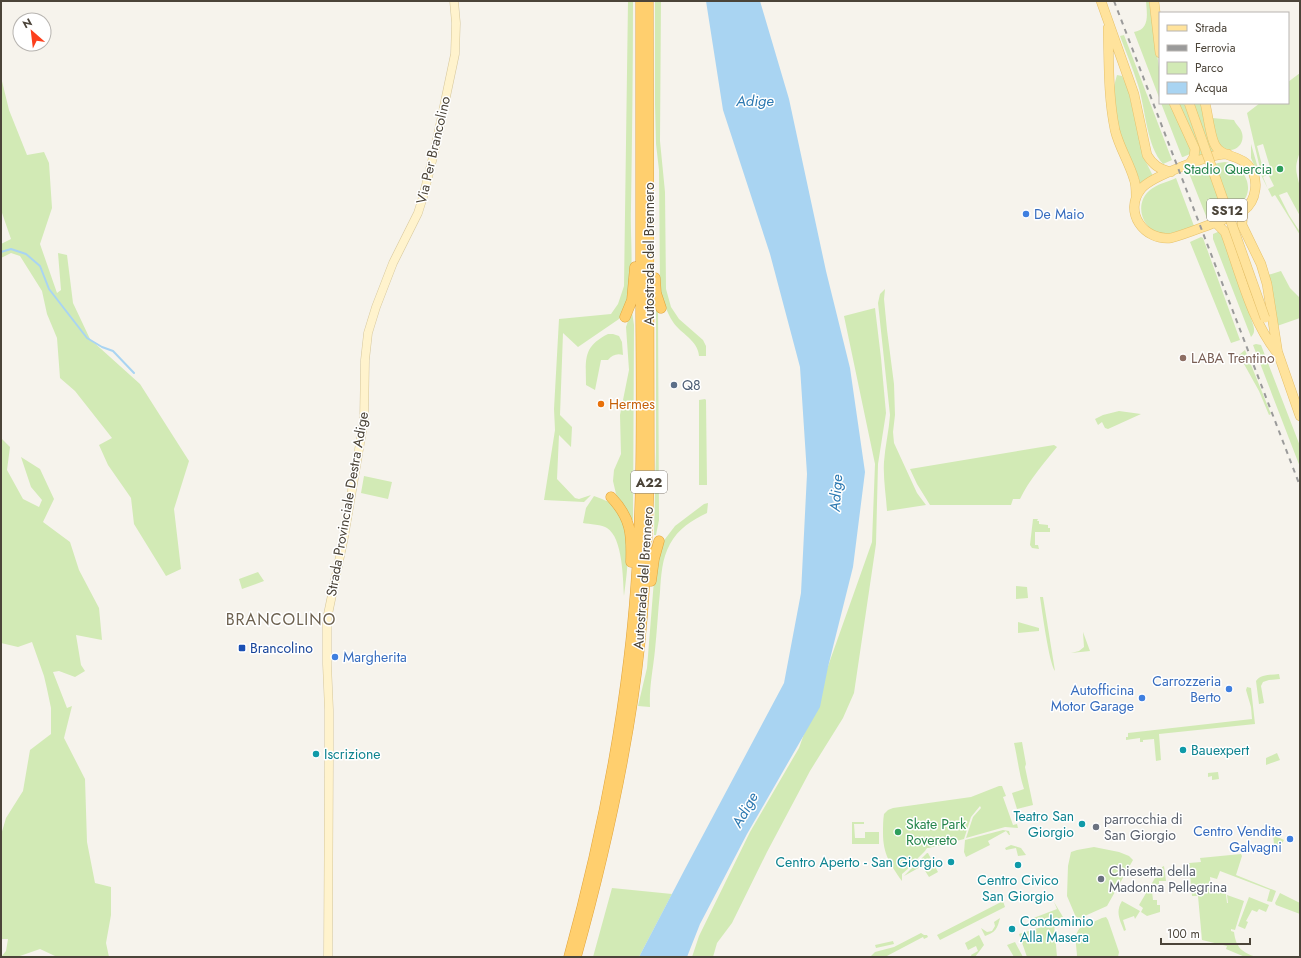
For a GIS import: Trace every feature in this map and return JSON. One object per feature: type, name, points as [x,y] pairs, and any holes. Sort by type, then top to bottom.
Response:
[{"type":"highway","name":"Autostrada del Brennero","points":[[569,957],[596,853],[618,739],[630,656],[635,599],[642,458],[640,1]]},
{"type":"highway","name":"Autostrada del Brennero","points":[[576,957],[605,848],[633,696],[641,620],[650,474],[648,1]]},
{"type":"highway","points":[[625,317],[630,306],[633,293],[635,242],[641,206]]},
{"type":"highway","points":[[649,217],[653,230],[654,241],[655,287],[661,308]]},
{"type":"highway","points":[[610,497],[621,508],[630,528],[632,542],[632,584],[635,599]]},
{"type":"highway","points":[[641,620],[649,598],[653,565],[659,542]]},
{"type":"main road","name":"Via Per Brancolino","points":[[373,315],[393,263],[418,214],[423,197],[435,149],[455,54],[456,23],[454,1]]},
{"type":"main road","points":[[1101,1],[1134,94],[1147,155],[1156,167],[1171,172]]},
{"type":"main road","points":[[1154,1],[1160,12]]},
{"type":"main road","points":[[1154,1],[1159,17]]},
{"type":"main road","points":[[1154,1],[1159,44]]},
{"type":"main road","points":[[1108,21],[1109,84],[1116,132],[1135,180],[1136,215],[1141,226],[1149,234],[1158,238],[1165,239],[1178,236],[1243,211],[1248,207],[1254,195],[1256,189],[1254,176],[1249,165],[1242,160],[1220,151],[1214,144],[1205,104]]},
{"type":"main road","points":[[1174,104],[1195,149],[1194,157],[1189,165]]},
{"type":"main road","name":"SS12","points":[[1189,104],[1300,416]]},
{"type":"main road","points":[[1136,198],[1147,183],[1215,155],[1228,154]]},
{"type":"main road","points":[[1243,211],[1242,225],[1261,264],[1268,284],[1278,354]]},
{"type":"main road","points":[[1215,222],[1225,232],[1254,314],[1268,342],[1278,354]]},
{"type":"main road","name":"Strada Provinciale Destra Adige","points":[[328,957],[328,619],[364,420],[365,360],[368,333],[373,315]]},
{"type":"green space","points":[[628,1],[633,1],[632,262],[629,296],[625,310],[619,319],[578,347],[563,333],[560,415],[572,427],[571,447],[559,435],[557,479],[575,498],[579,499],[591,495],[584,502],[544,500],[555,430],[554,409],[559,319],[611,314],[618,304],[624,286]]},
{"type":"green space","points":[[655,1],[661,1],[660,141],[665,192],[666,289],[671,307],[679,319],[703,340],[706,346],[706,356],[699,356],[696,346],[673,322],[660,289],[659,170],[656,144],[655,104]]},
{"type":"green space","points":[[1146,1],[1149,1],[1159,67],[1159,97],[1134,32],[1143,28],[1147,16]]},
{"type":"green space","points":[[1124,35],[1172,160],[1163,164],[1153,147],[1147,127],[1141,95],[1120,36]]},
{"type":"green space","points":[[1300,73],[1300,152],[1296,170],[1300,187],[1300,216],[1287,192],[1279,195],[1300,232],[1300,235],[1275,195],[1272,197],[1268,189],[1262,177],[1247,113],[1259,104],[1289,104],[1289,81]],"holes":[[[1263,144],[1270,167],[1263,169],[1257,146]],[[1268,174],[1274,186],[1268,189],[1263,177]]]},
{"type":"green space","points":[[1117,75],[1122,76],[1128,88],[1143,156],[1153,176],[1138,186],[1122,146],[1115,117],[1113,103]]},
{"type":"green space","points":[[1,77],[9,110],[27,155],[44,152],[49,163],[52,208],[40,244],[57,293],[61,290],[58,253],[67,255],[73,303],[90,339],[140,384],[189,461],[174,509],[181,569],[166,576],[134,524],[131,498],[108,465],[99,445],[112,438],[75,391],[60,378],[57,338],[47,314],[42,291],[20,256],[11,253],[1,258],[1,244],[11,239],[1,210]]},
{"type":"green space","points":[[1161,104],[1170,104],[1191,150],[1190,154],[1182,157]]},
{"type":"green space","points":[[1176,104],[1184,104],[1203,156],[1198,158]]},
{"type":"green space","points":[[1193,104],[1203,104],[1215,151],[1211,153]]},
{"type":"green space","points":[[1212,118],[1234,120],[1242,133],[1243,137],[1241,144],[1233,150],[1229,150],[1224,149],[1218,144]]},
{"type":"green space","points":[[1251,144],[1260,175],[1259,176],[1251,158]]},
{"type":"green space","points":[[1225,162],[1239,168],[1247,180],[1247,193],[1244,200],[1236,209],[1208,221],[1189,173]]},
{"type":"green space","points":[[1176,178],[1194,226],[1173,234],[1165,235],[1154,231],[1149,227],[1142,215],[1142,202],[1145,195],[1150,190]]},
{"type":"green space","points":[[1220,231],[1253,323],[1254,332],[1251,337],[1213,239],[1213,234]]},
{"type":"green space","points":[[1201,237],[1203,238],[1240,340],[1231,343],[1190,242]]},
{"type":"green space","points":[[1281,271],[1290,288],[1300,298],[1300,318],[1277,326],[1268,275]]},
{"type":"green space","points":[[885,289],[884,299],[894,384],[894,443],[917,493],[926,505],[887,511],[884,468],[890,415],[878,303],[880,294]]},
{"type":"green space","points":[[658,308],[659,520],[656,535],[654,535],[656,451],[656,309]]},
{"type":"green space","points":[[875,308],[886,413],[878,464],[876,544],[854,693],[843,718],[810,771],[767,852],[732,923],[717,943],[713,957],[692,957],[699,936],[750,832],[799,748],[872,542],[875,464],[844,316]]},
{"type":"green space","points":[[631,312],[634,325],[633,520],[631,520],[616,494],[613,481],[614,470],[621,454],[620,415],[629,370],[626,327]]},
{"type":"green space","points":[[608,334],[619,336],[622,342],[623,355],[617,354],[608,360],[601,360],[595,390],[586,385],[587,355],[594,344]]},
{"type":"green space","points":[[1253,345],[1261,345],[1300,446],[1300,467]]},
{"type":"green space","points":[[1245,350],[1271,414],[1269,415],[1259,391],[1239,355]]},
{"type":"green space","points":[[705,399],[707,485],[699,485],[699,400]]},
{"type":"green space","points":[[1119,411],[1141,414],[1108,429],[1105,428],[1102,422],[1098,425],[1095,419],[1103,415]]},
{"type":"green space","points":[[1,438],[10,447],[7,470],[23,499],[39,507],[42,500],[31,487],[21,457],[40,469],[54,499],[43,522],[70,542],[79,570],[99,608],[102,640],[76,635],[81,665],[85,671],[75,677],[59,671],[53,672],[67,708],[72,706],[64,738],[85,779],[87,842],[95,883],[111,887],[111,915],[106,943],[109,957],[55,957],[40,949],[17,957],[1,957],[6,951],[8,939],[1,939],[1,835],[6,818],[23,791],[30,750],[51,734],[51,708],[44,676],[32,642],[18,647],[1,643]]},
{"type":"green space","points":[[1054,445],[1057,447],[1032,478],[1020,499],[1013,499],[1011,505],[930,505],[910,469]]},
{"type":"green space","points":[[364,476],[392,482],[388,499],[361,493]]},
{"type":"green space","points":[[594,496],[614,505],[621,514],[625,524],[628,561],[624,596],[621,560],[616,541],[612,533],[605,527],[583,523],[586,508]]},
{"type":"green space","points":[[708,503],[707,513],[681,529],[667,549],[662,567],[650,707],[638,706],[647,668],[654,580],[662,543],[675,526],[704,504]]},
{"type":"green space","points":[[1033,519],[1038,519],[1037,521],[1039,521],[1039,524],[1048,525],[1048,528],[1050,528],[1050,532],[1035,532],[1035,545],[1038,545],[1039,549],[1032,548],[1030,545]]},
{"type":"green space","points":[[258,572],[264,581],[242,589],[239,579]]},
{"type":"green space","points":[[1016,586],[1027,587],[1028,598],[1016,599]]},
{"type":"green space","points":[[1040,597],[1043,597],[1055,671],[1048,647]]},
{"type":"green space","points":[[1018,622],[1039,628],[1039,631],[1018,633]]},
{"type":"green space","points":[[1083,632],[1090,651],[1071,653],[1079,651],[1084,647]]},
{"type":"green space","points":[[1279,674],[1280,679],[1263,682],[1261,686],[1264,703],[1259,704],[1256,681],[1263,676]]},
{"type":"green space","points":[[1247,687],[1251,688],[1255,724],[1159,734],[1161,760],[1156,761],[1154,739],[1143,740],[1143,742],[1140,742],[1140,738],[1126,740],[1128,733],[1252,719],[1251,707],[1246,690]]},
{"type":"green space","points":[[1022,742],[1026,764],[1025,767],[1033,805],[1017,809],[1012,793],[1024,789],[1014,743]]},
{"type":"green space","points":[[1277,753],[1280,760],[1266,765],[1266,758]]},
{"type":"green space","points":[[1218,772],[1219,779],[1212,780],[1212,776],[1208,777],[1208,773]]},
{"type":"green space","points":[[1002,786],[1006,796],[1003,797],[1013,825],[1017,824],[1018,828],[1005,827],[966,838],[973,817],[981,808],[980,806],[971,817],[964,839],[927,848],[911,865],[907,859],[905,859],[910,867],[902,874],[902,881],[891,864],[884,847],[883,819],[884,814],[888,810],[893,808],[971,797]]},
{"type":"green space","points":[[852,822],[864,822],[864,824],[854,824],[855,838],[865,838],[865,832],[879,832],[879,844],[852,844]]},
{"type":"green space","points":[[1003,830],[1009,831],[1010,835],[1006,831],[988,841],[990,845],[966,857],[964,852],[965,840]]},
{"type":"green space","points":[[1273,834],[1278,834],[1278,837],[1284,840],[1280,847],[1274,844]]},
{"type":"green space","points":[[1011,845],[1021,848],[1026,855],[1018,856],[1016,848],[1006,850],[1005,848]]},
{"type":"green space","points":[[1094,847],[1119,852],[1129,856],[1133,860],[1107,906],[1078,919],[1067,896],[1068,866],[1071,852]]},
{"type":"green space","points":[[927,853],[938,872],[929,877],[922,866],[904,876]]},
{"type":"green space","points":[[1241,854],[1242,856],[1236,875],[1276,891],[1272,902],[1267,901],[1270,890],[1220,871],[1217,879],[1210,877],[1211,890],[1226,894],[1227,903],[1227,895],[1244,901],[1235,930],[1231,929],[1231,931],[1234,932],[1236,942],[1240,949],[1256,957],[1245,957],[1226,949],[1227,946],[1202,940],[1198,896],[1192,896],[1189,863],[1201,862],[1200,858]]},
{"type":"green space","points":[[1164,866],[1166,881],[1159,881],[1159,886],[1154,886],[1155,891],[1152,891],[1153,900],[1157,900],[1157,905],[1160,905],[1160,912],[1147,916],[1141,912],[1143,908],[1139,905],[1155,878],[1162,877],[1162,867]]},
{"type":"green space","points":[[612,888],[672,894],[639,957],[593,957]]},
{"type":"green space","points":[[1280,893],[1300,903],[1300,914],[1276,905],[1275,903]]},
{"type":"green space","points":[[1249,897],[1269,905],[1266,912],[1259,909],[1257,912],[1252,910],[1246,921],[1248,922],[1245,929],[1238,926]]},
{"type":"green space","points":[[1003,901],[1005,907],[940,940],[937,935]]},
{"type":"green space","points":[[1122,901],[1140,911],[1135,919],[1134,916],[1123,920],[1126,930],[1124,931],[1119,912]]},
{"type":"green space","points":[[1054,902],[1063,917],[1033,926],[1031,919],[1057,909]]},
{"type":"green space","points":[[1106,917],[1108,920],[1119,952],[1118,957],[1077,957],[1076,938],[1078,931],[1080,928]]},
{"type":"green space","points":[[1000,918],[996,930],[985,936],[981,928],[987,932],[992,931],[995,926],[994,922]]},
{"type":"green space","points":[[1054,923],[1057,957],[1027,957],[1019,934]]},
{"type":"green space","points":[[921,933],[927,935],[928,937],[924,939],[923,937],[885,957],[870,957],[875,952],[894,947]]},
{"type":"green space","points":[[979,935],[984,945],[975,957],[972,957],[971,955],[978,951],[976,946],[968,950],[965,943]]},
{"type":"green space","points":[[893,941],[894,944],[876,948],[875,945]]},
{"type":"green space","points":[[1015,942],[1023,957],[1014,957],[1007,945]]},
{"type":"water","name":"Adige","points":[[706,1],[760,1],[789,99],[826,271],[850,368],[865,472],[853,567],[828,667],[820,707],[747,834],[700,924],[687,957],[639,957],[784,683],[801,593],[807,474],[800,367],[770,254],[723,110]]},
{"type":"waterway","points":[[1,252],[11,249],[26,254],[40,266],[49,289],[87,338],[102,347],[113,351],[134,373]]},
{"type":"railway","points":[[1114,1],[1300,486]]},
{"type":"place","name":"Stadio Quercia","points":[[1280,169]]},
{"type":"place","name":"De Maio","points":[[1026,214]]},
{"type":"place","name":"LABA Trentino","points":[[1183,358]]},
{"type":"place","name":"Q8","points":[[674,385]]},
{"type":"place","name":"Hermes","points":[[601,404]]},
{"type":"place","name":"Brancolino","points":[[242,648]]},
{"type":"place","name":"Margherita","points":[[335,657]]},
{"type":"place","name":"Carrozzeria Berto","points":[[1229,689]]},
{"type":"place","name":"Autofficina Motor Garage","points":[[1142,698]]},
{"type":"place","name":"Bauexpert","points":[[1183,750]]},
{"type":"place","name":"Iscrizione","points":[[316,754]]},
{"type":"place","name":"Teatro San Giorgio","points":[[1082,824]]},
{"type":"place","name":"parrocchia di San Giorgio","points":[[1096,827]]},
{"type":"place","name":"Skate Park Rovereto","points":[[898,832]]},
{"type":"place","name":"Centro Vendite Galvagni","points":[[1290,839]]},
{"type":"place","name":"Centro Aperto - San Giorgio","points":[[951,862]]},
{"type":"place","name":"Centro Civico San Giorgio","points":[[1018,865]]},
{"type":"place","name":"Chiesetta della Madonna Pellegrina","points":[[1101,879]]},
{"type":"place","name":"Condominio Alla Masera","points":[[1012,929]]},
{"type":"district","name":"BRANCOLINO","points":[[281,619]]}]
